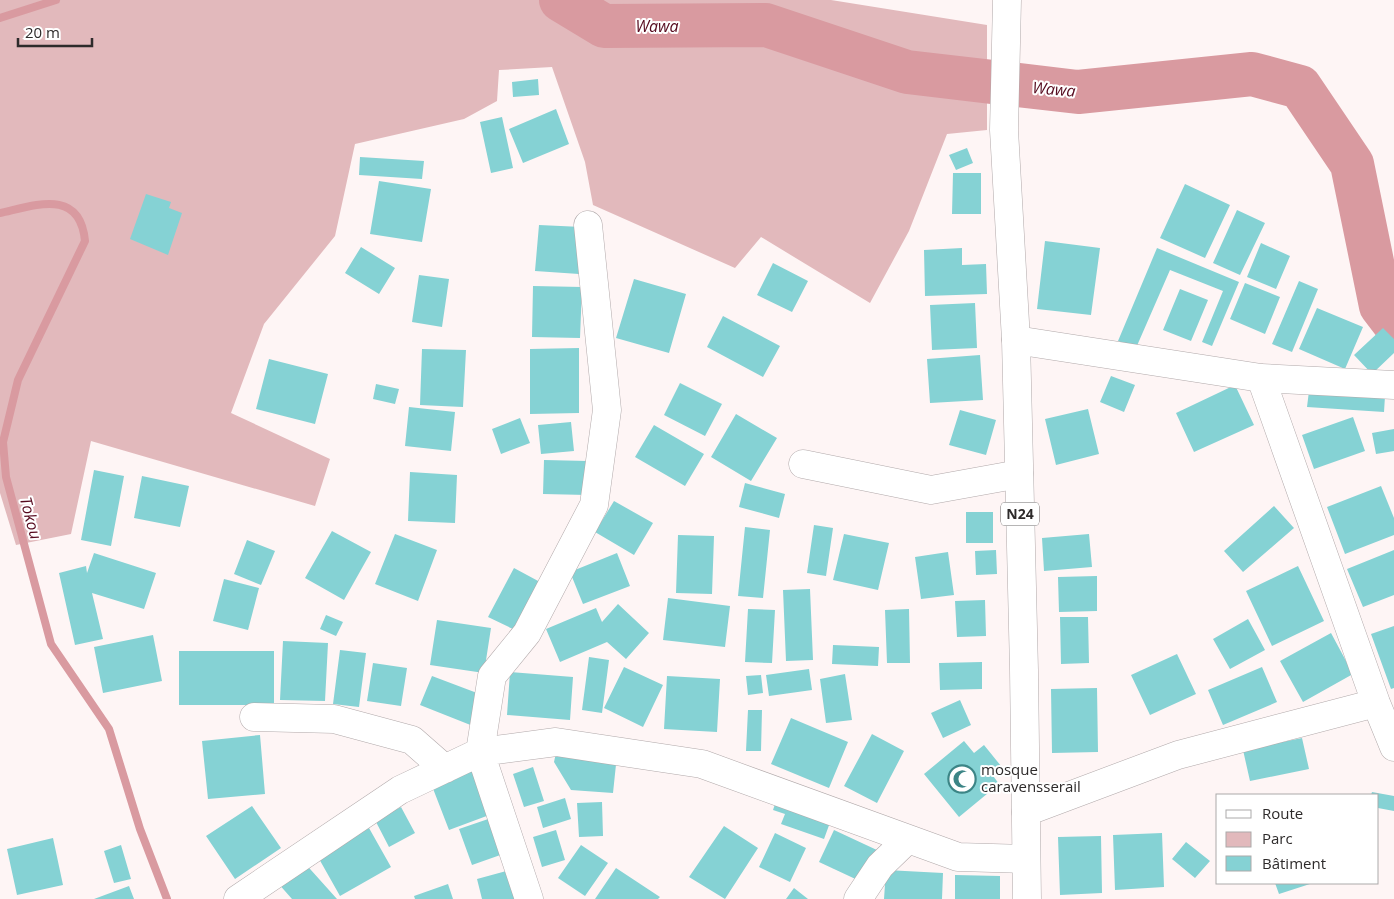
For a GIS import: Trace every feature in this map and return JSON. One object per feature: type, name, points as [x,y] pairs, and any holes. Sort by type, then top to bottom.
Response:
[{"type":"street","name":"N24","points":[[1007,0],[1004,130],[1016,340],[1027,899]]},
{"type":"street","points":[[529,899],[480,752],[492,676],[526,633],[594,505],[607,410],[588,225]]},
{"type":"street","points":[[1016,340],[1261,378],[1394,385]]},
{"type":"street","points":[[1261,378],[1376,703],[1394,747]]},
{"type":"street","points":[[803,464],[931,490],[1019,474]]},
{"type":"street","points":[[1026,812],[1178,756],[1376,703]]},
{"type":"street","points":[[254,717],[334,719],[412,740],[446,768]]},
{"type":"street","points":[[241,898],[400,790],[480,752],[556,742],[702,764],[958,857],[1026,859]]},
{"type":"street","points":[[858,899],[880,866],[908,839]]},
{"type":"green space","points":[[0,0],[831,0],[987,25],[987,130],[947,134],[909,231],[870,303],[761,237],[735,268],[593,205],[585,162],[552,67],[499,70],[497,101],[464,119],[355,144],[335,236],[264,324],[231,413],[330,459],[315,506],[91,441],[71,534],[16,545],[0,493]]},
{"type":"building","points":[[538,79],[539,95],[513,97],[512,82]]},
{"type":"building","points":[[556,109],[569,144],[523,163],[509,129]]},
{"type":"building","points":[[502,117],[513,168],[491,173],[480,122]]},
{"type":"building","points":[[967,148],[973,163],[956,170],[949,155]]},
{"type":"building","points":[[360,157],[424,161],[422,179],[359,175]]},
{"type":"building","points":[[953,173],[981,173],[981,214],[952,214]]},
{"type":"building","points":[[379,181],[431,189],[422,242],[370,234]]},
{"type":"building","points":[[1185,184],[1230,205],[1205,258],[1160,238]]},
{"type":"building","points":[[146,194],[171,202],[169,208],[182,213],[168,255],[130,239]]},
{"type":"building","points":[[1237,210],[1265,223],[1240,275],[1213,263]]},
{"type":"building","points":[[539,225],[582,227],[579,274],[535,271]]},
{"type":"building","points":[[1045,241],[1100,248],[1091,315],[1037,309]]},
{"type":"building","points":[[1261,243],[1290,256],[1276,289],[1247,277]]},
{"type":"building","points":[[361,247],[395,268],[379,294],[345,273]]},
{"type":"building","points":[[962,248],[962,265],[986,264],[987,294],[925,296],[924,250]]},
{"type":"building","points":[[1157,248],[1239,282],[1212,346],[1202,342],[1223,291],[1170,270],[1136,348],[1118,341]]},
{"type":"building","points":[[773,263],[808,281],[792,312],[757,295]]},
{"type":"building","points":[[419,275],[449,279],[442,327],[412,322]]},
{"type":"building","points":[[634,279],[686,294],[669,353],[616,338]]},
{"type":"building","points":[[1299,281],[1318,289],[1292,352],[1272,344]]},
{"type":"building","points":[[1245,283],[1280,297],[1265,334],[1230,319]]},
{"type":"building","points":[[533,286],[582,287],[580,338],[532,337]]},
{"type":"building","points":[[1180,289],[1208,300],[1191,341],[1163,330]]},
{"type":"building","points":[[975,303],[977,348],[932,350],[930,305]]},
{"type":"building","points":[[1317,308],[1363,327],[1345,369],[1299,349]]},
{"type":"building","points":[[723,316],[780,346],[763,377],[707,347]]},
{"type":"building","points":[[1383,328],[1394,339],[1394,353],[1372,374],[1354,355]]},
{"type":"building","points":[[579,348],[579,413],[530,414],[530,349]]},
{"type":"building","points":[[422,349],[466,350],[463,407],[420,405]]},
{"type":"building","points":[[980,355],[983,400],[930,403],[927,359]]},
{"type":"building","points":[[269,359],[328,374],[315,424],[256,409]]},
{"type":"building","points":[[1111,376],[1135,385],[1124,412],[1100,402]]},
{"type":"building","points":[[680,383],[722,404],[705,436],[664,415]]},
{"type":"building","points":[[376,384],[399,389],[395,404],[373,399]]},
{"type":"building","points":[[1235,385],[1254,425],[1194,452],[1176,413]]},
{"type":"building","points":[[1309,391],[1385,396],[1384,412],[1307,407]]},
{"type":"building","points":[[409,407],[455,412],[451,451],[405,446]]},
{"type":"building","points":[[1088,409],[1099,454],[1056,465],[1045,419]]},
{"type":"building","points":[[960,410],[996,420],[986,455],[949,445]]},
{"type":"building","points":[[736,414],[777,438],[751,481],[711,457]]},
{"type":"building","points":[[1353,417],[1365,451],[1314,469],[1302,435]]},
{"type":"building","points":[[520,418],[530,443],[501,454],[492,429]]},
{"type":"building","points":[[571,422],[574,451],[541,454],[538,425]]},
{"type":"building","points":[[654,425],[704,454],[685,486],[635,457]]},
{"type":"building","points":[[1394,429],[1394,451],[1376,454],[1372,433]]},
{"type":"building","points":[[544,460],[588,461],[587,495],[543,494]]},
{"type":"building","points":[[94,470],[124,476],[111,546],[81,540]]},
{"type":"building","points":[[410,472],[457,475],[455,523],[408,521]]},
{"type":"building","points":[[142,476],[189,486],[180,527],[134,518]]},
{"type":"building","points":[[745,483],[785,494],[779,518],[739,507]]},
{"type":"building","points":[[1381,486],[1394,518],[1394,535],[1345,554],[1327,507]]},
{"type":"building","points":[[614,501],[653,523],[634,555],[595,532]]},
{"type":"building","points":[[1274,506],[1294,528],[1243,572],[1224,551]]},
{"type":"building","points":[[966,512],[993,512],[993,543],[966,543]]},
{"type":"building","points":[[814,525],[833,528],[826,576],[807,573]]},
{"type":"building","points":[[745,527],[770,530],[763,598],[738,596]]},
{"type":"building","points":[[332,531],[371,552],[344,600],[305,578]]},
{"type":"building","points":[[395,534],[437,550],[418,601],[375,584]]},
{"type":"building","points":[[844,534],[889,543],[878,590],[833,580]]},
{"type":"building","points":[[1089,534],[1092,567],[1044,571],[1042,538]]},
{"type":"building","points":[[678,535],[714,536],[712,594],[676,593]]},
{"type":"building","points":[[247,540],[275,551],[261,585],[234,574]]},
{"type":"building","points":[[996,550],[997,574],[976,575],[975,551]]},
{"type":"building","points":[[1394,550],[1394,595],[1363,607],[1347,569]]},
{"type":"building","points":[[948,552],[954,595],[921,599],[915,557]]},
{"type":"building","points":[[94,553],[156,573],[144,609],[92,593],[103,639],[75,645],[59,573],[86,566],[87,573]]},
{"type":"building","points":[[617,553],[630,586],[583,604],[570,572]]},
{"type":"building","points":[[1298,566],[1324,621],[1272,646],[1246,591]]},
{"type":"building","points":[[514,568],[540,582],[515,630],[488,617]]},
{"type":"building","points":[[1097,576],[1097,611],[1059,612],[1058,577]]},
{"type":"building","points":[[224,579],[259,588],[248,630],[213,621]]},
{"type":"building","points":[[810,589],[813,660],[786,661],[783,590]]},
{"type":"building","points":[[668,598],[730,606],[725,647],[663,640]]},
{"type":"building","points":[[985,600],[986,636],[957,637],[955,601]]},
{"type":"building","points":[[618,604],[649,633],[626,659],[607,642],[560,662],[546,629],[596,608],[602,622]]},
{"type":"building","points":[[748,609],[775,610],[772,663],[745,662]]},
{"type":"building","points":[[909,609],[910,663],[887,663],[885,610]]},
{"type":"building","points":[[326,615],[343,622],[336,636],[320,629]]},
{"type":"building","points":[[1060,617],[1088,617],[1089,663],[1061,664]]},
{"type":"building","points":[[1248,619],[1265,650],[1230,669],[1213,639]]},
{"type":"building","points":[[437,620],[491,628],[484,673],[430,665]]},
{"type":"building","points":[[1394,626],[1394,688],[1391,689],[1371,634]]},
{"type":"building","points":[[1331,633],[1353,674],[1303,702],[1280,661]]},
{"type":"building","points":[[153,635],[162,681],[103,693],[94,647]]},
{"type":"building","points":[[283,641],[328,643],[325,701],[280,700]]},
{"type":"building","points":[[833,645],[879,647],[878,666],[832,664]]},
{"type":"building","points":[[340,650],[366,653],[359,707],[333,704]]},
{"type":"building","points":[[179,651],[274,651],[274,705],[179,705]]},
{"type":"building","points":[[1177,654],[1196,694],[1150,715],[1131,675]]},
{"type":"building","points":[[589,657],[609,660],[602,713],[582,710]]},
{"type":"building","points":[[982,662],[982,689],[940,690],[939,663]]},
{"type":"building","points":[[373,663],[407,668],[401,706],[367,701]]},
{"type":"building","points":[[624,667],[663,685],[643,727],[604,708]]},
{"type":"building","points":[[1262,667],[1277,702],[1223,725],[1208,690]]},
{"type":"building","points":[[809,669],[812,690],[769,696],[766,675]]},
{"type":"building","points":[[510,672],[573,677],[570,720],[507,715]]},
{"type":"building","points":[[845,674],[852,720],[826,723],[820,679]]},
{"type":"building","points":[[761,675],[763,693],[748,695],[746,676]]},
{"type":"building","points":[[432,676],[485,696],[473,726],[420,705]]},
{"type":"building","points":[[667,676],[720,679],[717,732],[664,729]]},
{"type":"building","points":[[1097,688],[1098,752],[1052,753],[1051,689]]},
{"type":"building","points":[[960,700],[971,725],[943,738],[931,713]]},
{"type":"building","points":[[748,710],[762,710],[761,751],[746,751]]},
{"type":"building","points":[[791,718],[848,742],[829,788],[771,764]]},
{"type":"building","points":[[872,734],[904,751],[877,803],[844,786]]},
{"type":"building","points":[[260,735],[265,794],[208,799],[202,741]]},
{"type":"building","points":[[1302,738],[1309,769],[1250,781],[1243,750]]},
{"type":"building","name":"mosque caravensserail","points":[[964,741],[974,753],[984,745],[1001,766],[991,773],[999,784],[959,817],[924,774]]},
{"type":"building","points":[[557,748],[617,755],[613,793],[571,790],[554,762]]},
{"type":"building","points":[[533,767],[544,801],[524,807],[513,774]]},
{"type":"building","points":[[475,769],[492,814],[449,830],[432,786]]},
{"type":"building","points":[[1372,792],[1394,796],[1394,811],[1379,808],[1379,794],[1371,794]]},
{"type":"building","points":[[565,798],[571,819],[543,828],[537,807]]},
{"type":"building","points":[[777,798],[832,817],[824,839],[781,824],[785,814],[773,810]]},
{"type":"building","points":[[602,802],[603,836],[579,837],[577,803]]},
{"type":"building","points":[[252,806],[281,848],[235,879],[206,836]]},
{"type":"building","points":[[401,807],[415,833],[389,847],[375,820]]},
{"type":"building","points":[[494,817],[506,853],[472,865],[459,829]]},
{"type":"building","points":[[724,826],[758,848],[725,899],[689,877]]},
{"type":"building","points":[[369,828],[391,867],[340,896],[318,857]]},
{"type":"building","points":[[556,830],[565,860],[542,867],[533,837]]},
{"type":"building","points":[[834,830],[879,851],[864,883],[819,862]]},
{"type":"building","points":[[775,833],[806,848],[790,882],[759,867]]},
{"type":"building","points":[[1162,833],[1164,887],[1115,890],[1113,835]]},
{"type":"building","points":[[1101,836],[1102,893],[1060,895],[1058,837]]},
{"type":"building","points":[[53,838],[63,885],[17,895],[7,849]]},
{"type":"building","points":[[1186,842],[1210,861],[1195,878],[1172,859]]},
{"type":"building","points":[[121,845],[131,879],[114,883],[104,851]]},
{"type":"building","points":[[581,845],[608,863],[585,896],[558,878]]},
{"type":"building","points":[[302,860],[337,899],[292,899],[277,882]]},
{"type":"building","points":[[517,868],[525,899],[482,899],[477,879]]},
{"type":"building","points":[[616,868],[660,897],[658,899],[595,899]]},
{"type":"building","points":[[886,870],[943,873],[942,899],[884,899]]},
{"type":"building","points":[[955,875],[1000,876],[1000,899],[955,899]]},
{"type":"building","points":[[448,884],[453,899],[415,899],[414,896]]},
{"type":"building","points":[[1275,884],[1310,884],[1279,894]]},
{"type":"building","points":[[129,886],[134,899],[94,899]]},
{"type":"building","points":[[794,888],[808,899],[786,899]]},
{"type":"waterway","points":[[0,18],[56,0]]},
{"type":"waterway","name":"Wawa","points":[[561,0],[604,26],[766,25],[907,72],[1078,92],[1252,74],[1300,87],[1352,164],[1381,306],[1394,323]]},
{"type":"waterway","name":"Tokou","points":[[0,213],[41,204],[54,204],[65,207],[75,213],[81,224],[85,241],[18,380],[3,442],[6,477],[51,644],[109,729],[140,829],[167,899]]},
{"type":"place","name":"mosque caravensserail","points":[[962,779]]}]
